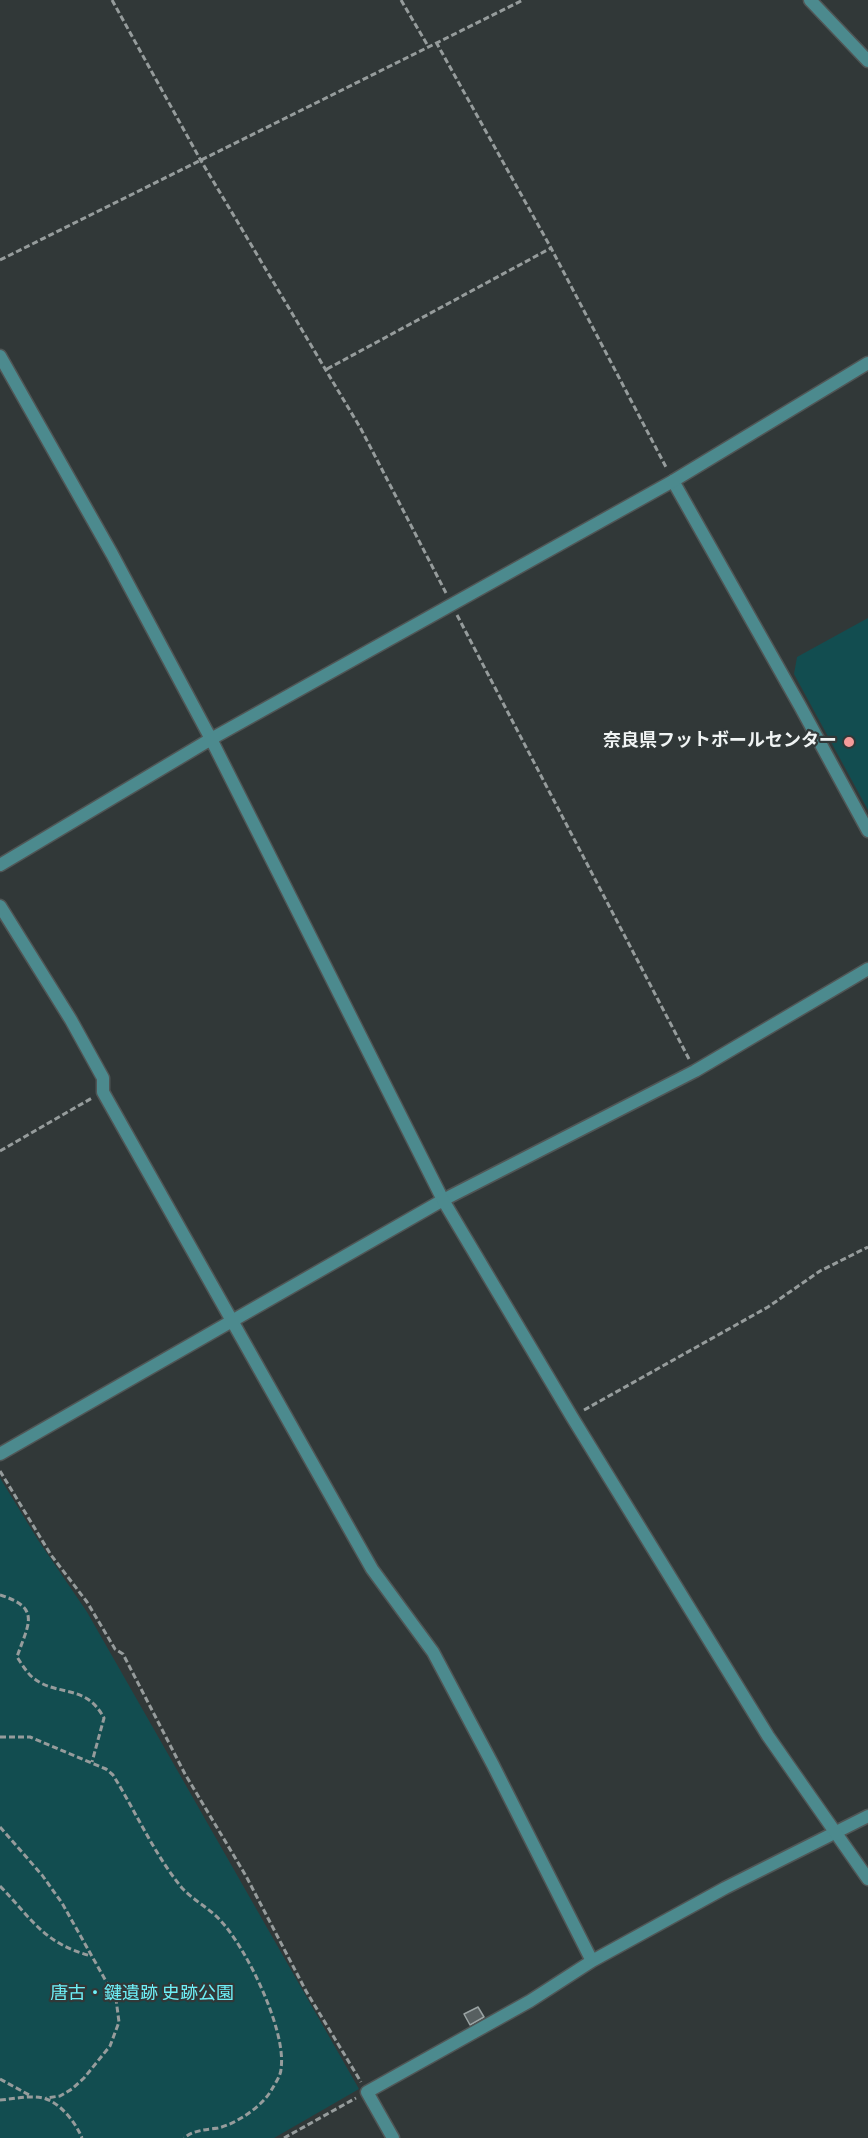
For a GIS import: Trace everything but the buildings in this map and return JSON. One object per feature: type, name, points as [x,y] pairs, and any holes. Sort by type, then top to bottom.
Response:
[{"type":"street","points":[[810,0],[868,61]]},
{"type":"street","points":[[0,356],[112,554],[211,739],[443,1200],[572,1417],[768,1736],[868,1879]]},
{"type":"street","points":[[0,865],[211,739],[673,481],[868,363]]},
{"type":"street","points":[[673,481],[868,831]]},
{"type":"street","points":[[0,906],[76,1029],[103,1078],[103,1092],[372,1569],[433,1652],[592,1961]]},
{"type":"street","points":[[0,1454],[443,1200],[695,1071],[868,969]]},
{"type":"street","points":[[393,2138],[368,2092],[530,2001],[592,1961],[724,1888],[868,1816]]},
{"type":"path","points":[[112,0],[200,159],[361,429],[695,1071]]},
{"type":"path","points":[[400,0],[428,46]]},
{"type":"path","points":[[0,260],[523,0]]},
{"type":"path","points":[[436,42],[552,248],[673,481]]},
{"type":"path","points":[[327,369],[552,248]]},
{"type":"path","points":[[0,1151],[103,1092]]},
{"type":"path","points":[[572,1417],[768,1307],[820,1271],[868,1247]]},
{"type":"path","points":[[0,1472],[51,1555],[87,1602],[115,1649],[123,1654],[185,1774],[246,1876],[306,1991],[368,2092],[284,2138]]},
{"type":"path","points":[[0,1595],[15,1600],[27,1611],[29,1620],[16,1657],[32,1677],[87,1697],[98,1707],[104,1718],[92,1762]]},
{"type":"path","points":[[0,1737],[30,1737],[92,1762],[113,1775],[155,1848],[183,1889],[220,1920],[241,1948],[278,2030],[282,2069],[272,2090],[256,2108],[221,2127],[190,2133],[184,2138]]},
{"type":"path","points":[[0,1827],[42,1875],[62,1903],[116,1999],[119,2022],[110,2046],[84,2079],[60,2096],[0,2100]]},
{"type":"path","points":[[0,1886],[32,1922],[56,1943],[91,1956]]},
{"type":"path","points":[[0,2079],[33,2097]]},
{"type":"path","points":[[46,2098],[73,2121],[82,2138]]},
{"type":"green space","name":"奈良県フットボールセンター","points":[[868,618],[868,810],[794,674],[797,657]]},
{"type":"green space","name":"唐古・鍵遺跡 史跡公園","points":[[0,1478],[38,1540],[87,1612],[359,2089],[274,2138],[0,2138]]},
{"type":"place","name":"奈良県フットボールセンター","points":[[849,742]]}]
